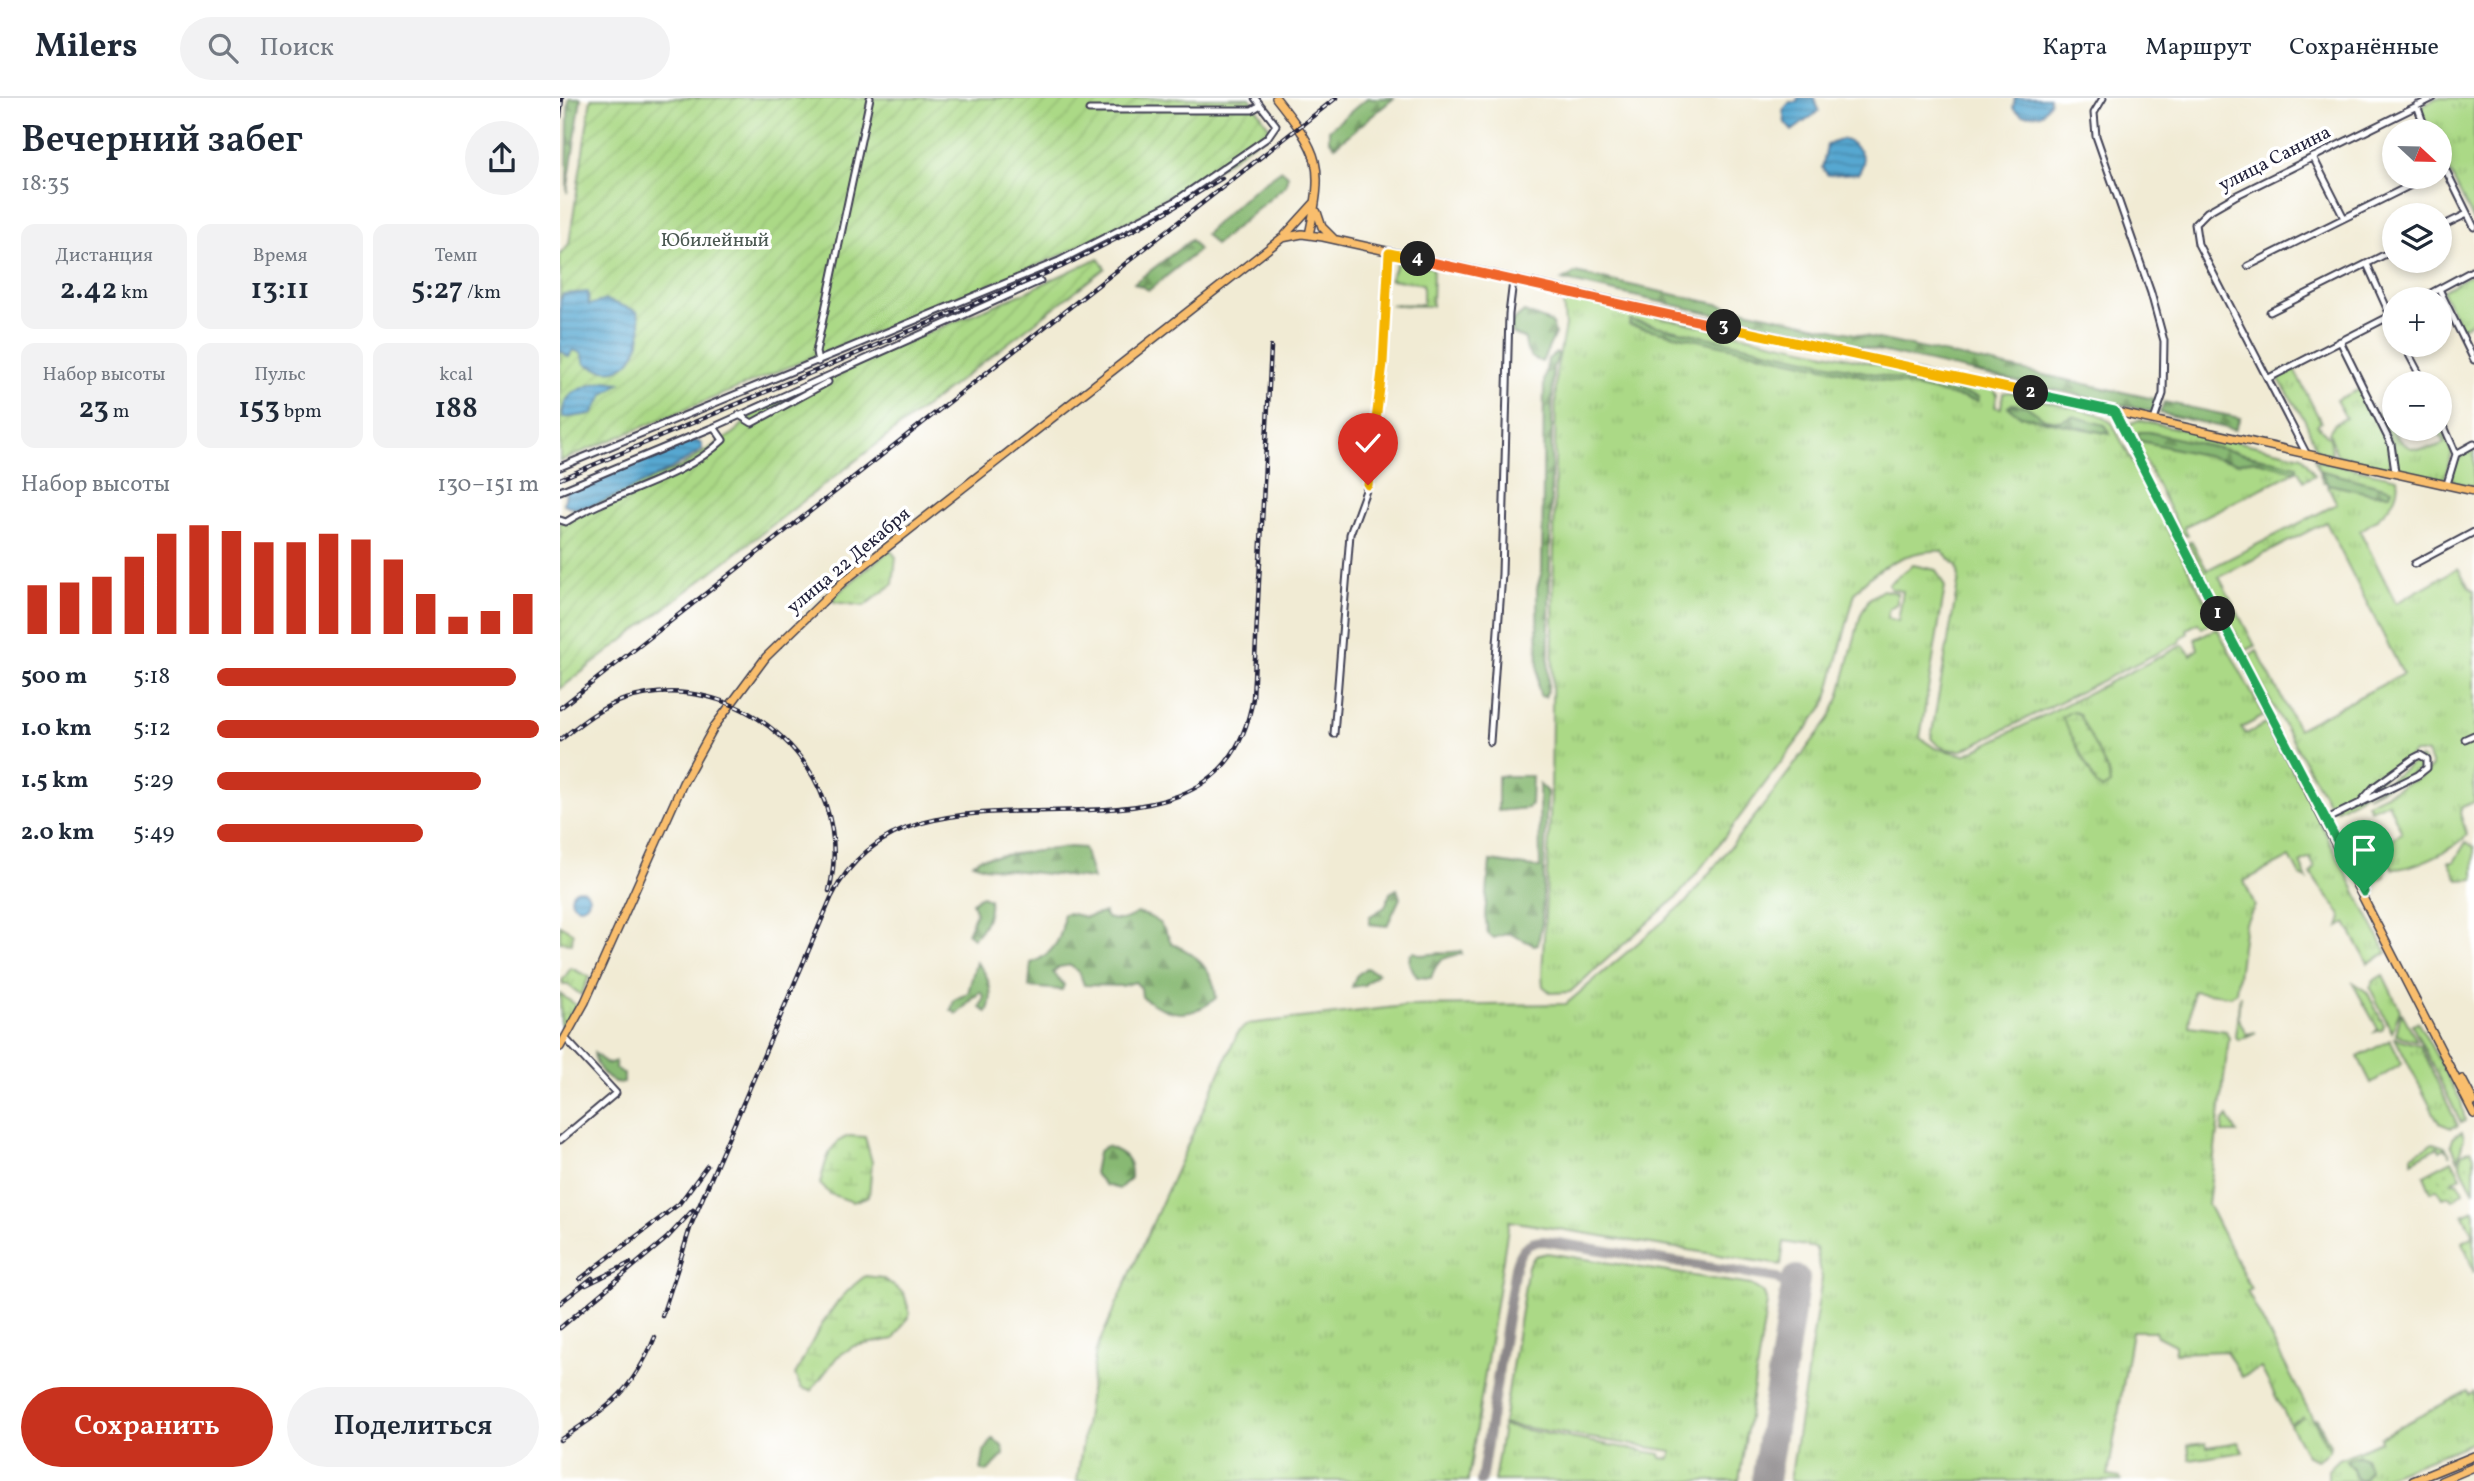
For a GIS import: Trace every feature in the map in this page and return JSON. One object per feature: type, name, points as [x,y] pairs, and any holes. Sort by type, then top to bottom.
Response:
[{"type":"main road","points":[[1276,98],[1314,153],[1319,173],[1317,212],[1322,227],[1338,241]]},
{"type":"main road","points":[[1309,235],[1317,198]]},
{"type":"main road","name":"улица 22 Декабря","points":[[560,1047],[683,783],[714,727],[765,657],[844,581],[1282,238],[1307,214],[1317,198]]},
{"type":"main road","points":[[1282,238],[1309,235],[1338,241],[2474,491]]},
{"type":"main road","points":[[2114,411],[2298,769],[2474,1102]]},
{"type":"main road","points":[[2325,820],[2474,1114]]},
{"type":"main road","points":[[2413,1481],[2474,1456]]},
{"type":"main road","points":[[2441,1481],[2474,1466]]},
{"type":"street","points":[[818,362],[816,352],[870,98]]},
{"type":"street","points":[[560,467],[1059,261],[1174,202],[1249,152],[1273,130],[1273,119],[1259,106],[1255,98]]},
{"type":"street","points":[[2103,98],[2094,113],[2093,122],[2151,293],[2164,341],[2163,394],[2154,420]]},
{"type":"street","name":"улица Санина","points":[[2269,378],[2195,236],[2195,225],[2207,212],[2433,98]]},
{"type":"street","points":[[2417,105],[2422,119]]},
{"type":"street","points":[[1089,110],[1235,110],[1259,106]]},
{"type":"street","points":[[2313,157],[2344,218]]},
{"type":"street","points":[[2452,187],[2474,228]]},
{"type":"street","points":[[2248,266],[2403,189]]},
{"type":"street","points":[[2452,221],[2467,214]]},
{"type":"street","points":[[1334,734],[1350,534],[1368,485],[1383,363],[1389,253]]},
{"type":"street","points":[[2270,312],[2382,256]]},
{"type":"street","points":[[2367,264],[2382,293]]},
{"type":"street","points":[[2443,287],[2474,270]]},
{"type":"street","points":[[560,491],[714,427],[1040,281]]},
{"type":"street","points":[[1490,742],[1502,574],[1508,327],[1513,281]]},
{"type":"street","points":[[2452,315],[2474,359]]},
{"type":"street","points":[[2306,453],[2269,378],[2382,320]]},
{"type":"street","points":[[2340,341],[2391,444],[2395,472]]},
{"type":"street","points":[[740,415],[752,423],[828,382]]},
{"type":"street","points":[[560,520],[566,522],[587,509],[627,494],[711,451],[723,440],[714,427]]},
{"type":"street","points":[[2447,484],[2456,454],[2451,441]]},
{"type":"street","points":[[2456,454],[2474,444]]},
{"type":"street","points":[[2414,564],[2474,532]]},
{"type":"street","points":[[2465,739],[2474,735]]},
{"type":"street","points":[[2325,820],[2358,804],[2423,772],[2428,764],[2427,759],[2417,756],[2374,787],[2358,804]]},
{"type":"street","points":[[560,1140],[616,1093],[566,1039]]},
{"type":"green space","points":[[569,98],[581,98],[567,193],[568,111]]},
{"type":"green space","name":"Юбилейный","points":[[591,98],[1250,98],[1271,130],[1182,194],[1168,196],[1143,214],[1057,257],[560,461],[560,254],[569,244]]},
{"type":"green space","points":[[1367,98],[1394,98],[1335,146],[1329,139],[1329,130]]},
{"type":"green space","points":[[2436,98],[2474,98],[2474,221],[2452,176],[2452,119],[2424,119],[2420,108]]},
{"type":"green space","points":[[1282,170],[1288,175],[1285,186],[1215,245],[1205,234],[1249,193]]},
{"type":"green space","points":[[1191,240],[1199,250],[1149,290],[1134,283]]},
{"type":"green space","points":[[1098,258],[1105,268],[560,689],[560,523],[574,510],[595,504],[680,467],[734,433],[752,415],[876,354],[1017,296]]},
{"type":"green space","points":[[1398,260],[1433,268],[1432,306],[1390,305],[1423,304],[1423,284],[1390,279]]},
{"type":"green space","points":[[1575,273],[2159,400],[2154,412],[1562,280]]},
{"type":"green space","points":[[2474,273],[2474,321],[2461,328],[2452,310],[2452,287],[2449,287]]},
{"type":"green space","points":[[1567,297],[1992,389],[1997,394],[1995,407],[2001,408],[2003,393],[2010,392],[2098,414],[2112,423],[2215,620],[2202,628],[2198,623],[2187,629],[2188,633],[2180,638],[2180,642],[1963,750],[1949,750],[1931,738],[1959,578],[1957,566],[1942,551],[1918,553],[1894,561],[1872,575],[1855,593],[1826,703],[1698,872],[1678,896],[1570,992],[1551,993],[1543,986],[1542,975],[1551,796],[1556,372],[1565,326],[1563,300]]},
{"type":"green space","points":[[1524,312],[1552,323],[1555,334],[1542,362],[1529,354],[1525,339],[1511,333],[1511,323]]},
{"type":"green space","points":[[1630,320],[1979,397],[1978,401],[1629,325]]},
{"type":"green space","points":[[1556,353],[1559,354],[1553,369],[1548,688],[1545,697],[1540,696],[1538,687],[1537,588],[1542,571],[1544,380],[1548,359]]},
{"type":"green space","points":[[2293,367],[2321,422],[2317,425],[2330,438],[2332,455],[2317,451],[2305,420],[2276,375]]},
{"type":"green space","points":[[2360,389],[2382,432],[2382,441],[2386,441],[2389,446],[2390,468],[2337,455],[2329,432],[2334,424],[2346,418],[2336,400]]},
{"type":"green space","points":[[2164,402],[2240,418],[2235,430],[2160,413]]},
{"type":"green space","points":[[2012,404],[2026,406],[2045,419],[2060,421],[2072,416],[2105,425],[2110,434],[2021,416],[2008,407]]},
{"type":"green space","points":[[2377,413],[2382,413],[2382,423]]},
{"type":"green space","points":[[2139,420],[2302,456],[2315,475],[2304,481],[2298,470],[2184,527],[2188,535],[2186,536],[2181,532],[2131,433],[2131,423]]},
{"type":"green space","points":[[2139,432],[2149,432],[2297,466],[2296,471],[2253,460],[2238,463],[2141,441],[2136,438]]},
{"type":"green space","points":[[2391,441],[2402,441],[2412,448],[2421,449],[2432,448],[2447,441],[2452,453],[2444,480],[2396,469],[2396,452]]},
{"type":"green space","points":[[2474,447],[2474,486],[2456,483],[2451,477],[2458,458]]},
{"type":"green space","points":[[2315,460],[2397,478],[2398,487],[2392,502],[2380,516],[2360,531],[2396,603],[2458,568],[2474,591],[2474,802],[2462,807],[2460,813],[2467,835],[2443,852],[2401,868],[2393,869],[2387,859],[2393,838],[2402,833],[2388,802],[2370,810],[2367,803],[2423,776],[2432,766],[2427,753],[2413,753],[2354,801],[2337,809],[2331,808],[2248,662],[2248,657],[2257,651],[2298,729],[2403,674],[2326,522],[2219,577],[2255,646],[2245,651],[2188,543],[2191,541],[2207,570],[2337,504],[2326,482],[2323,482]]},
{"type":"green space","points":[[2319,470],[2392,489],[2390,494],[2373,494],[2328,484]]},
{"type":"green space","points":[[890,550],[896,557],[893,584],[864,606],[834,602],[833,597]]},
{"type":"green space","points":[[1913,565],[1936,570],[1945,587],[1920,738],[1935,748],[1965,755],[2183,645],[2191,655],[2198,649],[2195,639],[2217,628],[2264,716],[2241,728],[2246,734],[2266,724],[2271,727],[2387,953],[2368,963],[2346,923],[2339,927],[2342,918],[2311,873],[2315,868],[2310,858],[2300,863],[2307,879],[2300,876],[2290,857],[2244,881],[2255,906],[2245,923],[2236,992],[2231,996],[2193,991],[2189,1026],[2226,1031],[2229,1038],[2208,1204],[2251,1289],[2247,1291],[2328,1448],[2315,1419],[2317,1418],[2330,1445],[2329,1451],[2317,1460],[2307,1456],[2290,1425],[2304,1417],[2290,1424],[2261,1368],[2242,1377],[2226,1351],[2175,1353],[2175,1345],[2157,1336],[2155,1331],[2132,1331],[2108,1476],[2120,1478],[2122,1481],[1790,1481],[1822,1278],[1816,1248],[1784,1242],[1781,1265],[1509,1221],[1468,1481],[1077,1481],[1096,1350],[1238,1032],[1248,1024],[1404,1006],[1566,1004],[1686,902],[1760,810],[1829,719],[1839,698],[1861,614],[1869,599],[1883,590],[1897,593],[1897,604],[1889,608],[1887,618],[1898,621],[1903,591],[1891,589],[1888,584]]},
{"type":"green space","points":[[2072,711],[2079,714],[2108,772],[2110,784],[2102,789],[2096,784],[2062,717]]},
{"type":"green space","points":[[2420,758],[2424,760],[2424,768],[2367,796]]},
{"type":"green space","points":[[1498,776],[1532,776],[1531,804],[1528,808],[1498,811]]},
{"type":"green space","points":[[1539,784],[1547,792],[1542,923],[1538,944],[1534,945],[1509,933],[1494,938],[1488,934],[1485,915],[1490,861],[1540,868]]},
{"type":"green space","points":[[2358,816],[2385,870],[2385,876],[2373,883],[2342,826]]},
{"type":"green space","points":[[2466,842],[2474,847],[2474,879],[2458,880],[2449,862],[2454,862]]},
{"type":"green space","points":[[1070,847],[1084,848],[1093,879],[984,867],[973,863],[980,858]]},
{"type":"green space","points":[[1397,889],[1400,898],[1387,926],[1369,924],[1370,916],[1385,907],[1390,893]]},
{"type":"green space","points":[[982,896],[989,899],[988,915],[973,938],[967,933],[976,913],[972,902]]},
{"type":"green space","points":[[1104,913],[1107,918],[1119,920],[1137,913],[1155,920],[1163,927],[1172,944],[1188,952],[1202,964],[1212,980],[1216,998],[1198,1010],[1180,1013],[1171,1011],[1142,997],[1141,988],[1135,982],[1122,986],[1084,985],[1080,974],[1071,965],[1059,967],[1053,972],[1064,985],[1062,990],[1029,987],[1031,963],[1039,960],[1056,944],[1062,930],[1063,914],[1085,917]]},
{"type":"green space","points":[[560,925],[573,933],[572,943],[560,942]]},
{"type":"green space","points":[[1461,951],[1462,954],[1445,958],[1438,963],[1431,978],[1417,977],[1409,963],[1410,954],[1414,952],[1422,955]]},
{"type":"green space","points":[[976,962],[989,986],[987,1012],[980,1008],[984,996],[980,992],[957,1014],[951,1010],[954,1000],[968,993]]},
{"type":"green space","points":[[571,968],[589,977],[581,995],[568,985],[563,985],[562,981]]},
{"type":"green space","points":[[1366,968],[1378,973],[1364,985],[1352,987],[1356,976]]},
{"type":"green space","points":[[2383,975],[2400,1010],[2392,1032],[2370,988],[2373,981]]},
{"type":"green space","points":[[2352,982],[2367,992],[2384,1025],[2382,1030],[2375,1032],[2378,1029]]},
{"type":"green space","points":[[560,994],[576,1005],[569,1021],[561,1026]]},
{"type":"green space","points":[[2240,995],[2238,1017],[2246,1034],[2256,1032],[2239,1040],[2235,1036]]},
{"type":"green space","points":[[2402,1013],[2417,1041],[2396,1035]]},
{"type":"green space","points":[[2418,1022],[2461,1101],[2465,1121],[2461,1123],[2412,1024]]},
{"type":"green space","points":[[2395,1038],[2420,1045],[2458,1126],[2451,1128],[2439,1123]]},
{"type":"green space","points":[[2390,1040],[2402,1064],[2371,1083],[2358,1057]]},
{"type":"green space","points":[[594,1053],[607,1064],[616,1061],[616,1068],[624,1074],[624,1083],[613,1081],[604,1074]]},
{"type":"green space","points":[[2228,1116],[2237,1133],[2222,1133],[2223,1122]]},
{"type":"green space","points":[[2462,1132],[2464,1137],[2458,1160],[2451,1144],[2454,1136]]},
{"type":"green space","points":[[849,1136],[865,1137],[872,1162],[869,1196],[853,1202],[830,1194],[820,1184],[832,1149]]},
{"type":"green space","points":[[2433,1143],[2445,1147],[2451,1156],[2445,1148],[2440,1151],[2438,1147],[2412,1161],[2412,1155]]},
{"type":"green space","points":[[1106,1146],[1126,1157],[1130,1166],[1131,1178],[1119,1189],[1105,1185],[1094,1173],[1098,1152]]},
{"type":"green space","points":[[2471,1150],[2474,1156],[2474,1192],[2460,1165],[2461,1154]]},
{"type":"green space","points":[[2452,1160],[2461,1177],[2452,1182],[2459,1183],[2463,1192],[2453,1200],[2449,1196],[2443,1198],[2437,1189],[2431,1192],[2424,1175]]},
{"type":"green space","points":[[2474,1210],[2474,1236],[2463,1215]]},
{"type":"green space","points":[[2474,1236],[2474,1273],[2463,1242]]},
{"type":"green space","points":[[1547,1253],[1751,1285],[1764,1293],[1767,1303],[1739,1481],[1494,1481],[1503,1426],[1660,1454],[1661,1458],[1670,1459],[1672,1451],[1503,1424],[1528,1266],[1535,1256]]},
{"type":"green space","points":[[865,1276],[882,1278],[904,1293],[910,1314],[894,1339],[854,1346],[837,1357],[811,1391],[801,1388],[795,1375],[817,1333],[841,1298]]},
{"type":"green space","points":[[2467,1391],[2469,1395],[2474,1392],[2474,1442],[2374,1481],[2328,1481],[2328,1470],[2339,1459],[2381,1441],[2380,1437]]},
{"type":"green space","points":[[993,1439],[1002,1446],[1004,1455],[987,1472],[981,1471],[984,1452]]},
{"type":"green space","points":[[2238,1442],[2243,1452],[2190,1460],[2188,1445],[2206,1443],[2207,1447]]},
{"type":"green space","points":[[2359,1455],[2365,1458],[2369,1469],[2365,1478],[2360,1480],[2355,1478],[2353,1468],[2346,1460]]},
{"type":"water","points":[[1798,98],[1814,98],[1819,111],[1792,131],[1785,123],[1783,110],[1790,102],[1797,102]]},
{"type":"water","points":[[2015,98],[2049,98],[2050,102],[2042,114],[2022,115],[2013,108]]},
{"type":"water","points":[[1842,139],[1857,148],[1862,155],[1863,164],[1859,173],[1828,175],[1822,168],[1827,145]]},
{"type":"water","points":[[588,292],[589,305],[606,300],[637,311],[640,327],[638,344],[631,359],[618,369],[597,368],[585,364],[582,353],[573,350],[569,357],[560,350],[560,302],[563,294]]},
{"type":"water","points":[[606,381],[620,383],[604,395],[592,414],[563,418],[563,409],[570,396],[582,388]]},
{"type":"water","points":[[695,440],[702,444],[702,450],[638,485],[585,507],[573,508],[564,504],[566,491]]},
{"type":"water","points":[[580,889],[586,892],[589,898],[586,904],[580,907],[574,904],[571,898],[574,892]]},
{"type":"taxiway","points":[[1481,1481],[1515,1267],[1521,1252],[1528,1245],[1544,1241],[1777,1278],[1788,1287],[1793,1301]]},
{"type":"runway","points":[[1765,1481],[1796,1279]]},
{"type":"railway","points":[[560,117],[562,98]]},
{"type":"railway","points":[[560,708],[1336,98]]},
{"type":"railway","points":[[560,479],[1061,267],[1153,220],[1222,178]]},
{"type":"railway","points":[[678,1267],[691,1225],[831,898],[872,847],[928,821],[992,812],[1126,808],[1183,794],[1228,760],[1253,698],[1271,347]]},
{"type":"railway","points":[[560,740],[614,703],[667,692],[709,697],[748,712],[781,737],[808,768],[826,806],[834,847],[829,891]]},
{"type":"railway","points":[[580,1279],[679,1204],[707,1166]]},
{"type":"railway","points":[[560,1328],[667,1238],[693,1210]]},
{"type":"railway","points":[[662,1316],[681,1258]]},
{"type":"railway","points":[[586,1285],[630,1263]]},
{"type":"railway","points":[[560,1303],[592,1278]]},
{"type":"railway","points":[[560,1440],[617,1398],[637,1372],[655,1337]]},
{"type":"route","points":[[1368,485],[1383,363],[1389,253],[2114,411],[2364,892]]}]
